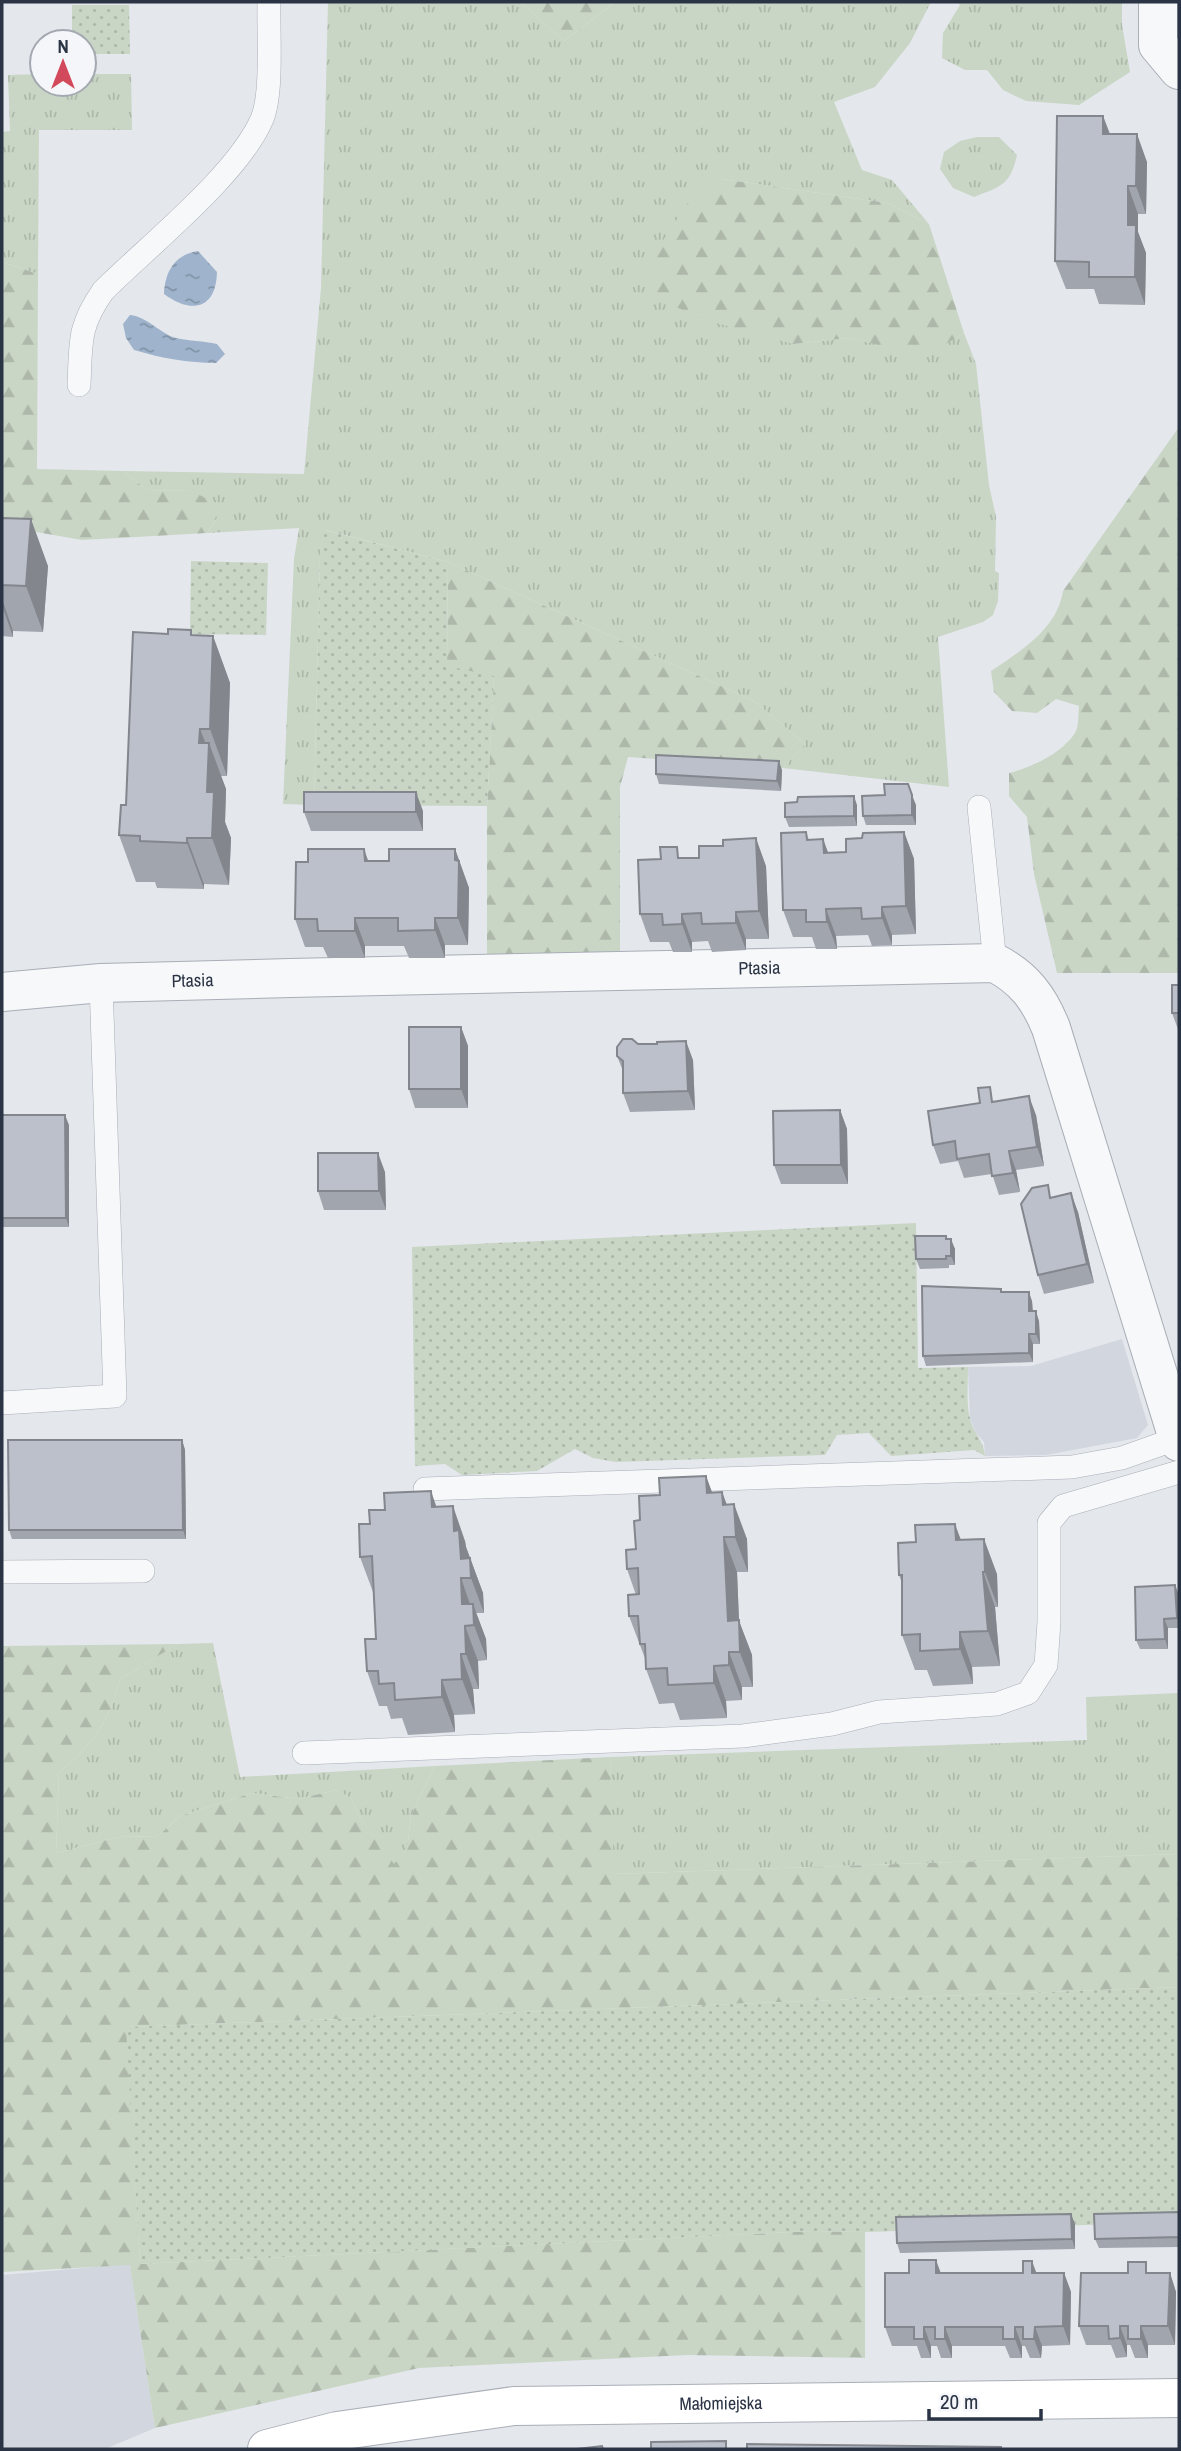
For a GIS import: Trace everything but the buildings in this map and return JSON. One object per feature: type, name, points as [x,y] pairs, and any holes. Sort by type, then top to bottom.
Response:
[{"type":"main road","name":"Małomiejska","points":[[267,2449],[337,2431],[514,2406],[1179,2398]]},
{"type":"street","points":[[1158,2],[1158,45],[1179,70]]},
{"type":"street","points":[[995,963],[1016,974],[1040,1002],[1051,1028],[1179,1451]]},
{"type":"street","name":"Ptasia","points":[[2,992],[101,983],[995,963]]},
{"type":"lane","points":[[79,384],[81,338],[86,314],[103,290],[236,162],[263,117],[268,78],[269,2]]},
{"type":"lane","points":[[979,807],[995,963]]},
{"type":"lane","points":[[2,1403],[115,1396],[101,983]]},
{"type":"lane","points":[[425,1489],[1072,1467],[1179,1451]]},
{"type":"lane","points":[[304,1753],[743,1736],[832,1724],[878,1712],[998,1704],[1028,1693],[1045,1665],[1049,1622],[1049,1523],[1063,1506],[1179,1451]]},
{"type":"lane","points":[[2,1572],[143,1571]]},
{"type":"shaded area","points":[[1122,1339],[1148,1425],[1137,1438],[1046,1455],[985,1456],[984,1442],[976,1433],[970,1418],[968,1367],[1031,1366]]},
{"type":"shaded area","points":[[130,2264],[155,2428],[105,2449],[2,2449],[2,2275]]},
{"type":"green space","points":[[328,2],[520,2],[564,41],[615,2],[931,2],[910,43],[875,87],[834,102],[862,170],[892,180],[929,224],[888,203],[722,179],[793,344],[850,338],[925,356],[964,333],[976,364],[989,485],[996,517],[995,571],[999,573],[998,601],[993,615],[983,622],[938,637],[949,787],[783,768],[805,744],[754,701],[448,562],[326,530],[320,555],[314,805],[283,804],[294,559],[299,528],[207,533],[217,518],[192,491],[147,490],[123,471],[304,474],[321,288]]},
{"type":"green space","points":[[520,2],[615,2],[564,41]]},
{"type":"green space","points":[[957,2],[1122,2],[1122,25],[1130,72],[1079,105],[1026,101],[1003,90],[987,70],[965,70],[942,58],[943,33],[960,5]]},
{"type":"green space","points":[[72,5],[129,5],[130,54],[98,54],[98,28],[72,28]]},
{"type":"green space","points":[[28,74],[28,98],[98,98],[98,74],[131,74],[132,130],[39,130],[38,274],[2,262],[2,132],[10,131],[8,75]]},
{"type":"green space","points":[[977,137],[999,137],[1017,155],[1011,173],[1003,184],[974,197],[953,188],[940,169],[944,152],[960,141]]},
{"type":"green space","points":[[722,179],[888,203],[929,224],[964,333],[925,357],[850,338],[793,344],[713,322],[648,296],[656,251],[688,203]]},
{"type":"green space","points":[[2,262],[38,274],[37,469],[123,471],[147,490],[192,491],[211,501],[217,518],[207,533],[82,540],[2,526]]},
{"type":"green space","points":[[1179,427],[1179,973],[1057,973],[1034,874],[1027,817],[1009,796],[1009,773],[1045,759],[1069,741],[1077,727],[1079,706],[1056,699],[1037,713],[1012,711],[994,692],[991,671],[1026,646],[1054,617],[1063,591]]},
{"type":"green space","points":[[325,530],[448,562],[447,666],[494,676],[487,806],[314,805],[320,555]]},
{"type":"green space","points":[[191,561],[268,563],[266,635],[190,634]]},
{"type":"green space","points":[[448,562],[754,701],[805,744],[783,768],[628,757],[620,787],[620,956],[487,955],[487,806],[494,677],[447,667]]},
{"type":"green space","points":[[916,1223],[918,1368],[968,1367],[969,1413],[985,1456],[974,1450],[891,1456],[869,1433],[837,1435],[825,1455],[616,1462],[593,1458],[575,1449],[537,1471],[462,1475],[445,1464],[415,1466],[412,1247]]},
{"type":"green space","points":[[213,1643],[240,1777],[435,1766],[411,1816],[407,1849],[394,1865],[359,1816],[351,1798],[336,1790],[298,1799],[252,1793],[180,1816],[158,1836],[118,1837],[56,1853],[59,1773],[98,1731],[111,1707],[120,1679],[178,1644]]},
{"type":"green space","points":[[178,1644],[120,1679],[111,1707],[98,1731],[59,1773],[56,1853],[118,1837],[158,1836],[180,1816],[252,1793],[298,1799],[336,1790],[351,1798],[359,1816],[394,1864],[407,1849],[411,1816],[435,1766],[610,1757],[614,1874],[1179,1854],[1179,1987],[127,2027],[140,2264],[811,2231],[865,2232],[865,2358],[687,2355],[419,2368],[155,2428],[130,2265],[2,2272],[2,1646]]},
{"type":"green space","points":[[1179,1693],[1179,1854],[613,1874],[610,1757],[1087,1740],[1086,1697]]},
{"type":"green space","points":[[1179,1987],[1179,2222],[865,2232],[811,2231],[140,2264],[126,2027]]},
{"type":"water","points":[[198,251],[217,272],[216,285],[207,301],[192,306],[164,294],[166,279],[172,266],[183,256]]},
{"type":"water","points":[[130,315],[176,338],[217,344],[225,354],[216,363],[206,363],[175,360],[134,350],[126,338],[123,324]]}]
